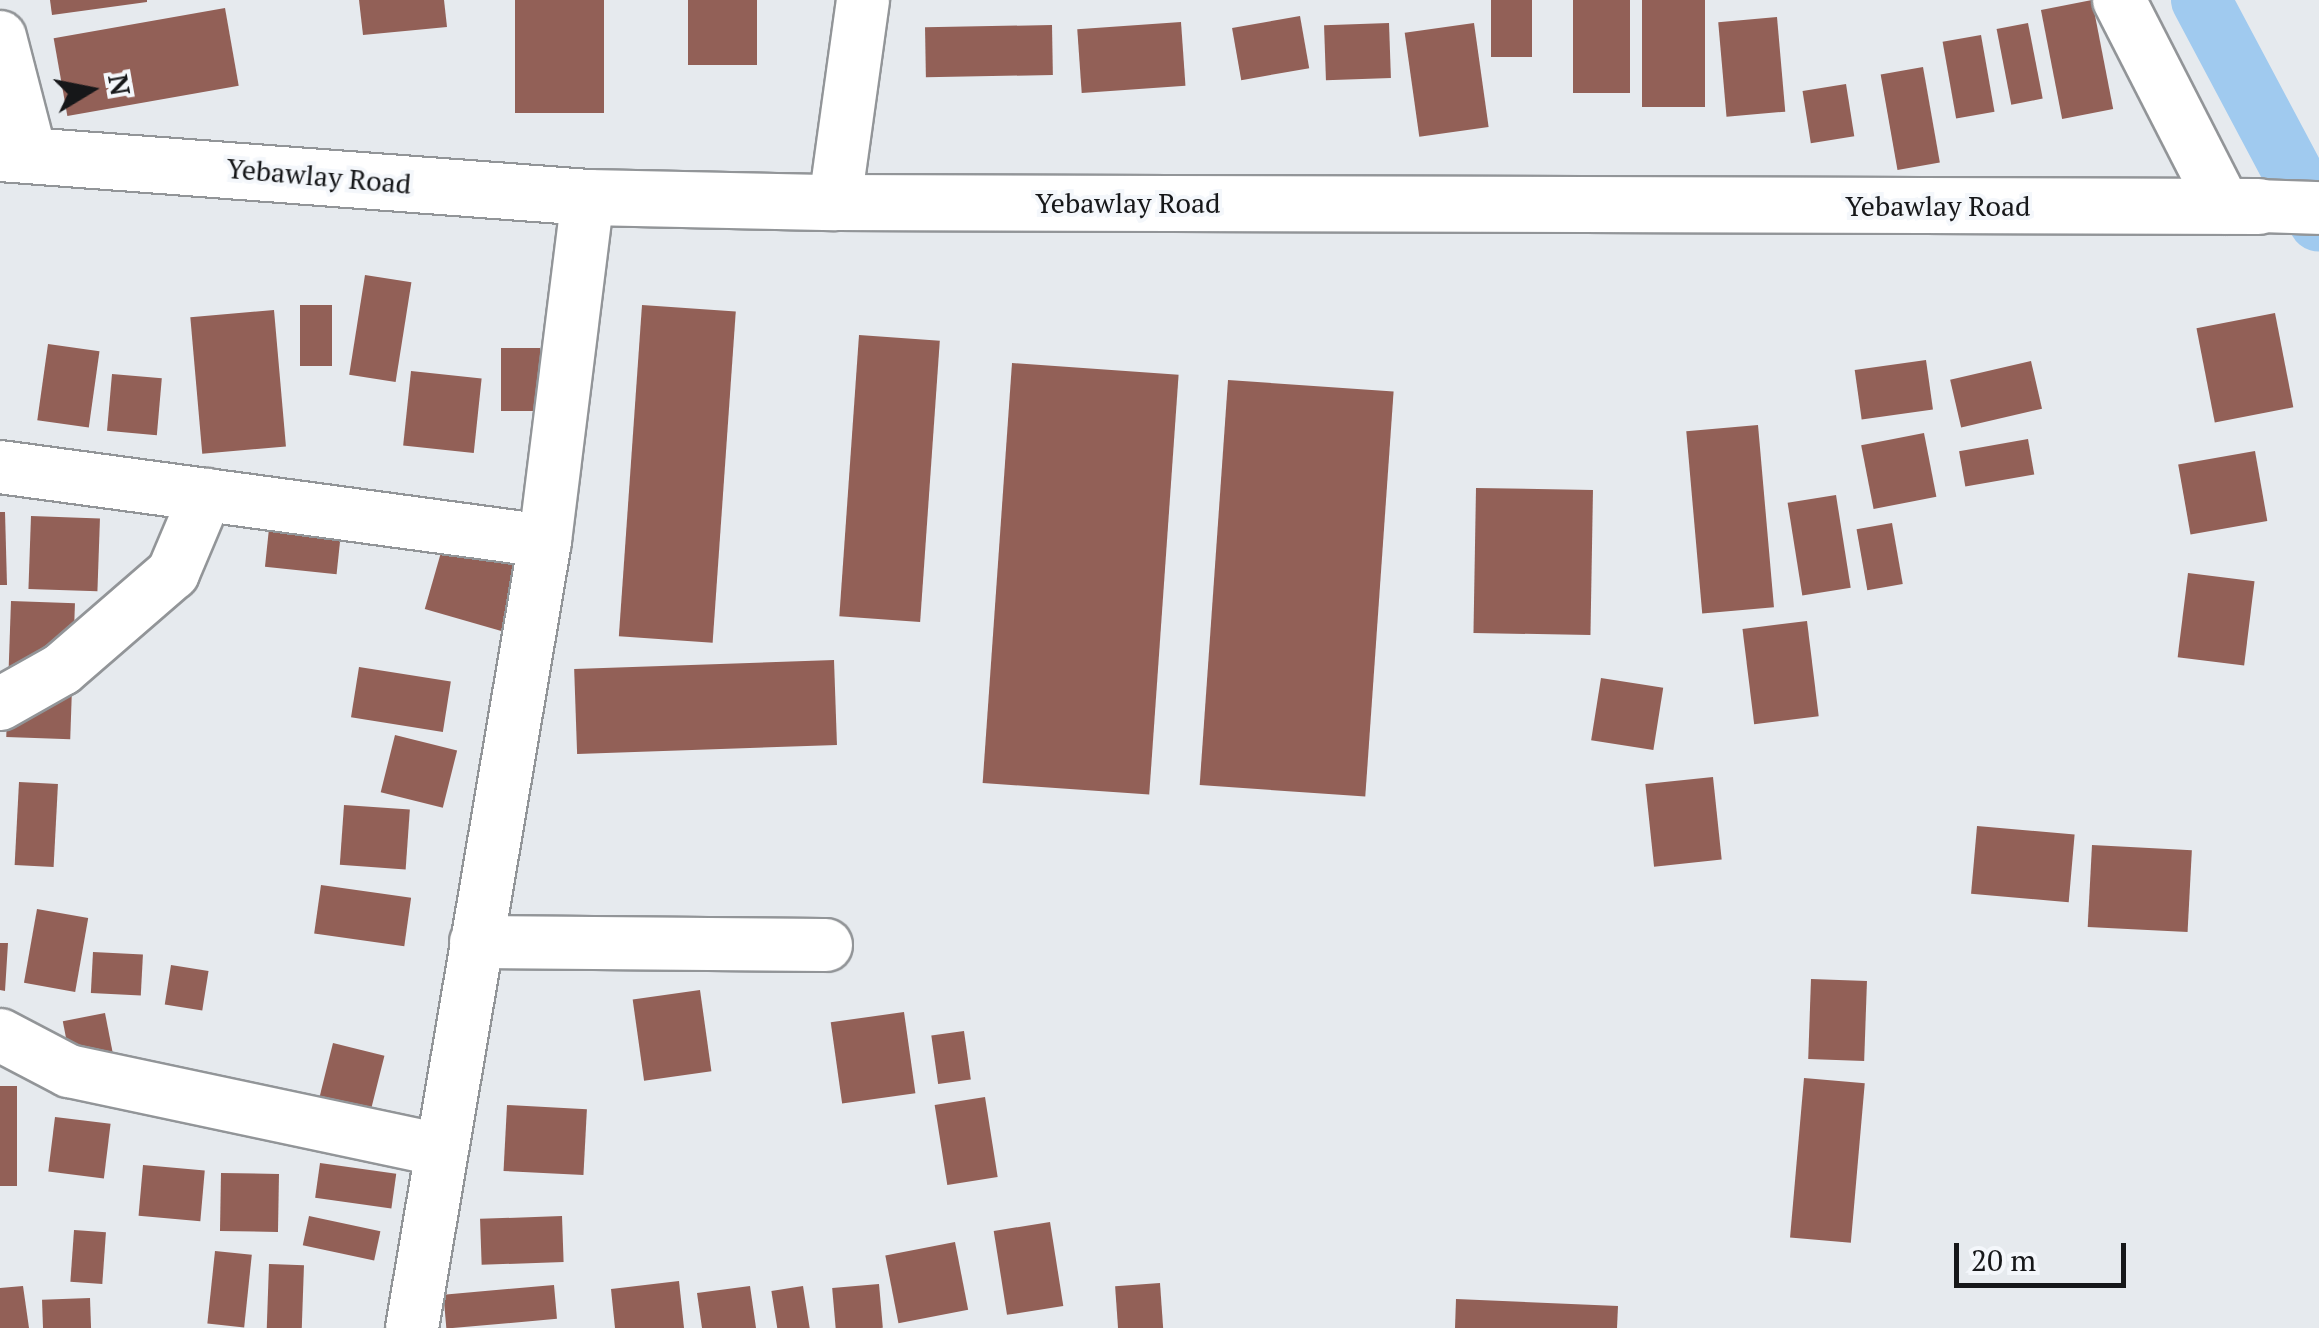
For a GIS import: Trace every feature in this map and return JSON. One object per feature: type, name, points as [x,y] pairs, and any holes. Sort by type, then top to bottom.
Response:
[{"type":"street","points":[[835,202],[864,0]]},
{"type":"street","points":[[2120,0],[2242,207],[2319,208]]},
{"type":"street","points":[[0,37],[15,153]]},
{"type":"street","name":"Yebawlay Road","points":[[15,153],[588,197],[835,202],[2242,207]]},
{"type":"street","points":[[412,1328],[545,541],[588,197]]},
{"type":"street","points":[[0,467],[545,541]]},
{"type":"street","points":[[0,704],[62,669],[173,573],[206,495]]},
{"type":"street","points":[[476,942],[826,944]]},
{"type":"street","points":[[0,1035],[69,1071],[442,1150]]},
{"type":"building","points":[[50,0],[147,0],[147,2],[52,15]]},
{"type":"building","points":[[359,0],[444,0],[447,27],[363,35]]},
{"type":"building","points":[[515,0],[604,0],[604,113],[515,113]]},
{"type":"building","points":[[688,0],[757,0],[757,65],[688,65]]},
{"type":"building","points":[[1491,0],[1532,0],[1532,57],[1491,57]]},
{"type":"building","points":[[1573,0],[1630,0],[1630,93],[1573,93]]},
{"type":"building","points":[[1642,0],[1705,0],[1705,107],[1642,107]]},
{"type":"building","points":[[2092,0],[2113,109],[2062,119],[2041,10]]},
{"type":"building","points":[[225,8],[239,86],[67,116],[54,38]]},
{"type":"building","points":[[1300,16],[1309,68],[1241,80],[1232,28]]},
{"type":"building","points":[[1777,17],[1785,112],[1727,117],[1718,22]]},
{"type":"building","points":[[1181,22],[1185,86],[1082,93],[1077,29]]},
{"type":"building","points":[[1389,23],[1391,78],[1326,80],[1324,25]]},
{"type":"building","points":[[1474,23],[1489,127],[1419,137],[1405,33]]},
{"type":"building","points":[[2028,23],[2043,99],[2011,105],[1997,29]]},
{"type":"building","points":[[1052,25],[1053,75],[926,77],[925,27]]},
{"type":"building","points":[[1981,35],[1995,112],[1956,119],[1943,42]]},
{"type":"building","points":[[1923,67],[1940,163],[1897,170],[1881,74]]},
{"type":"building","points":[[1846,84],[1854,136],[1811,143],[1803,91]]},
{"type":"building","points":[[365,275],[411,282],[396,382],[349,375]]},
{"type":"building","points":[[300,305],[332,305],[332,366],[300,366]]},
{"type":"building","points":[[642,305],[736,312],[713,643],[619,636]]},
{"type":"building","points":[[274,310],[286,446],[202,454],[190,317]]},
{"type":"building","points":[[2275,313],[2293,407],[2215,423],[2196,328]]},
{"type":"building","points":[[859,335],[940,341],[920,622],[839,616]]},
{"type":"building","points":[[48,344],[99,351],[89,427],[37,420]]},
{"type":"building","points":[[501,348],[540,348],[540,411],[501,411]]},
{"type":"building","points":[[1926,360],[1933,410],[1862,420],[1855,370]]},
{"type":"building","points":[[2031,361],[2042,409],[1961,427],[1950,380]]},
{"type":"building","points":[[1012,363],[1179,375],[1149,795],[983,783]]},
{"type":"building","points":[[411,371],[482,378],[474,453],[403,446]]},
{"type":"building","points":[[112,374],[162,378],[157,435],[107,431]]},
{"type":"building","points":[[1228,380],[1394,392],[1365,797],[1200,785]]},
{"type":"building","points":[[1758,425],[1774,607],[1702,614],[1686,431]]},
{"type":"building","points":[[1924,433],[1936,497],[1874,509],[1861,445]]},
{"type":"building","points":[[2028,439],[2034,474],[1965,487],[1959,451]]},
{"type":"building","points":[[2255,451],[2267,521],[2191,534],[2178,465]]},
{"type":"building","points":[[1476,488],[1593,490],[1590,635],[1473,633]]},
{"type":"building","points":[[1836,495],[1851,588],[1802,596],[1788,503]]},
{"type":"building","points":[[0,512],[5,512],[7,585],[0,585]]},
{"type":"building","points":[[31,516],[100,518],[97,591],[28,589]]},
{"type":"building","points":[[270,519],[342,527],[337,574],[265,567]]},
{"type":"building","points":[[1892,523],[1903,584],[1867,590],[1857,529]]},
{"type":"building","points":[[446,535],[528,558],[506,632],[425,609]]},
{"type":"building","points":[[2188,573],[2255,581],[2244,666],[2178,657]]},
{"type":"building","points":[[11,601],[75,603],[70,739],[6,737]]},
{"type":"building","points":[[1807,621],[1819,716],[1754,724],[1742,629]]},
{"type":"building","points":[[834,660],[837,745],[577,754],[574,669]]},
{"type":"building","points":[[359,667],[451,682],[443,732],[351,717]]},
{"type":"building","points":[[1601,678],[1663,688],[1653,750],[1591,740]]},
{"type":"building","points":[[395,735],[457,750],[443,808],[381,792]]},
{"type":"building","points":[[1713,777],[1722,860],[1654,867],[1645,784]]},
{"type":"building","points":[[19,782],[58,784],[54,867],[15,865]]},
{"type":"building","points":[[344,805],[410,810],[406,869],[340,865]]},
{"type":"building","points":[[1977,826],[2075,835],[2069,902],[1971,894]]},
{"type":"building","points":[[2092,845],[2192,850],[2188,932],[2088,927]]},
{"type":"building","points":[[321,885],[411,898],[404,946],[314,934]]},
{"type":"building","points":[[37,909],[88,918],[75,992],[24,983]]},
{"type":"building","points":[[0,943],[8,943],[5,991],[0,990]]},
{"type":"building","points":[[93,952],[143,955],[141,996],[91,993]]},
{"type":"building","points":[[171,965],[209,971],[202,1010],[165,1005]]},
{"type":"building","points":[[1811,979],[1867,981],[1864,1061],[1808,1059]]},
{"type":"building","points":[[700,990],[711,1071],[644,1081],[633,999]]},
{"type":"building","points":[[904,1012],[915,1093],[842,1104],[831,1022]]},
{"type":"building","points":[[105,1013],[113,1056],[71,1064],[63,1021]]},
{"type":"building","points":[[964,1031],[971,1080],[938,1084],[931,1036]]},
{"type":"building","points":[[333,1043],[384,1056],[366,1130],[315,1117]]},
{"type":"building","points":[[1804,1078],[1865,1083],[1851,1243],[1790,1237]]},
{"type":"building","points":[[0,1086],[17,1086],[17,1186],[0,1186]]},
{"type":"building","points":[[985,1097],[998,1177],[947,1185],[935,1105]]},
{"type":"building","points":[[507,1105],[587,1109],[583,1175],[504,1171]]},
{"type":"building","points":[[55,1117],[111,1124],[104,1178],[48,1172]]},
{"type":"building","points":[[320,1163],[396,1174],[391,1208],[315,1198]]},
{"type":"building","points":[[143,1165],[205,1170],[200,1221],[139,1216]]},
{"type":"building","points":[[221,1173],[279,1174],[278,1232],[220,1231]]},
{"type":"building","points":[[309,1216],[380,1231],[374,1261],[303,1245]]},
{"type":"building","points":[[562,1216],[564,1262],[482,1265],[480,1219]]},
{"type":"building","points":[[1050,1222],[1063,1306],[1007,1315],[994,1231]]},
{"type":"building","points":[[74,1230],[106,1232],[102,1284],[70,1282]]},
{"type":"building","points":[[955,1242],[968,1310],[898,1323],[885,1256]]},
{"type":"building","points":[[215,1251],[252,1255],[244,1327],[207,1324]]},
{"type":"building","points":[[269,1264],[304,1265],[302,1328],[267,1328]]},
{"type":"building","points":[[679,1281],[684,1328],[615,1328],[611,1289]]},
{"type":"building","points":[[1160,1283],[1163,1328],[1118,1328],[1115,1286]]},
{"type":"building","points":[[879,1284],[883,1328],[836,1328],[832,1288]]},
{"type":"building","points":[[554,1285],[557,1319],[446,1328],[443,1295]]},
{"type":"building","points":[[23,1286],[29,1328],[0,1328],[0,1288]]},
{"type":"building","points":[[750,1286],[756,1328],[702,1328],[697,1293]]},
{"type":"building","points":[[803,1286],[810,1328],[777,1328],[771,1291]]},
{"type":"building","points":[[90,1298],[91,1328],[43,1328],[42,1300]]},
{"type":"building","points":[[1456,1299],[1618,1306],[1617,1328],[1455,1328]]},
{"type":"waterway","points":[[2201,0],[2319,222]]}]
